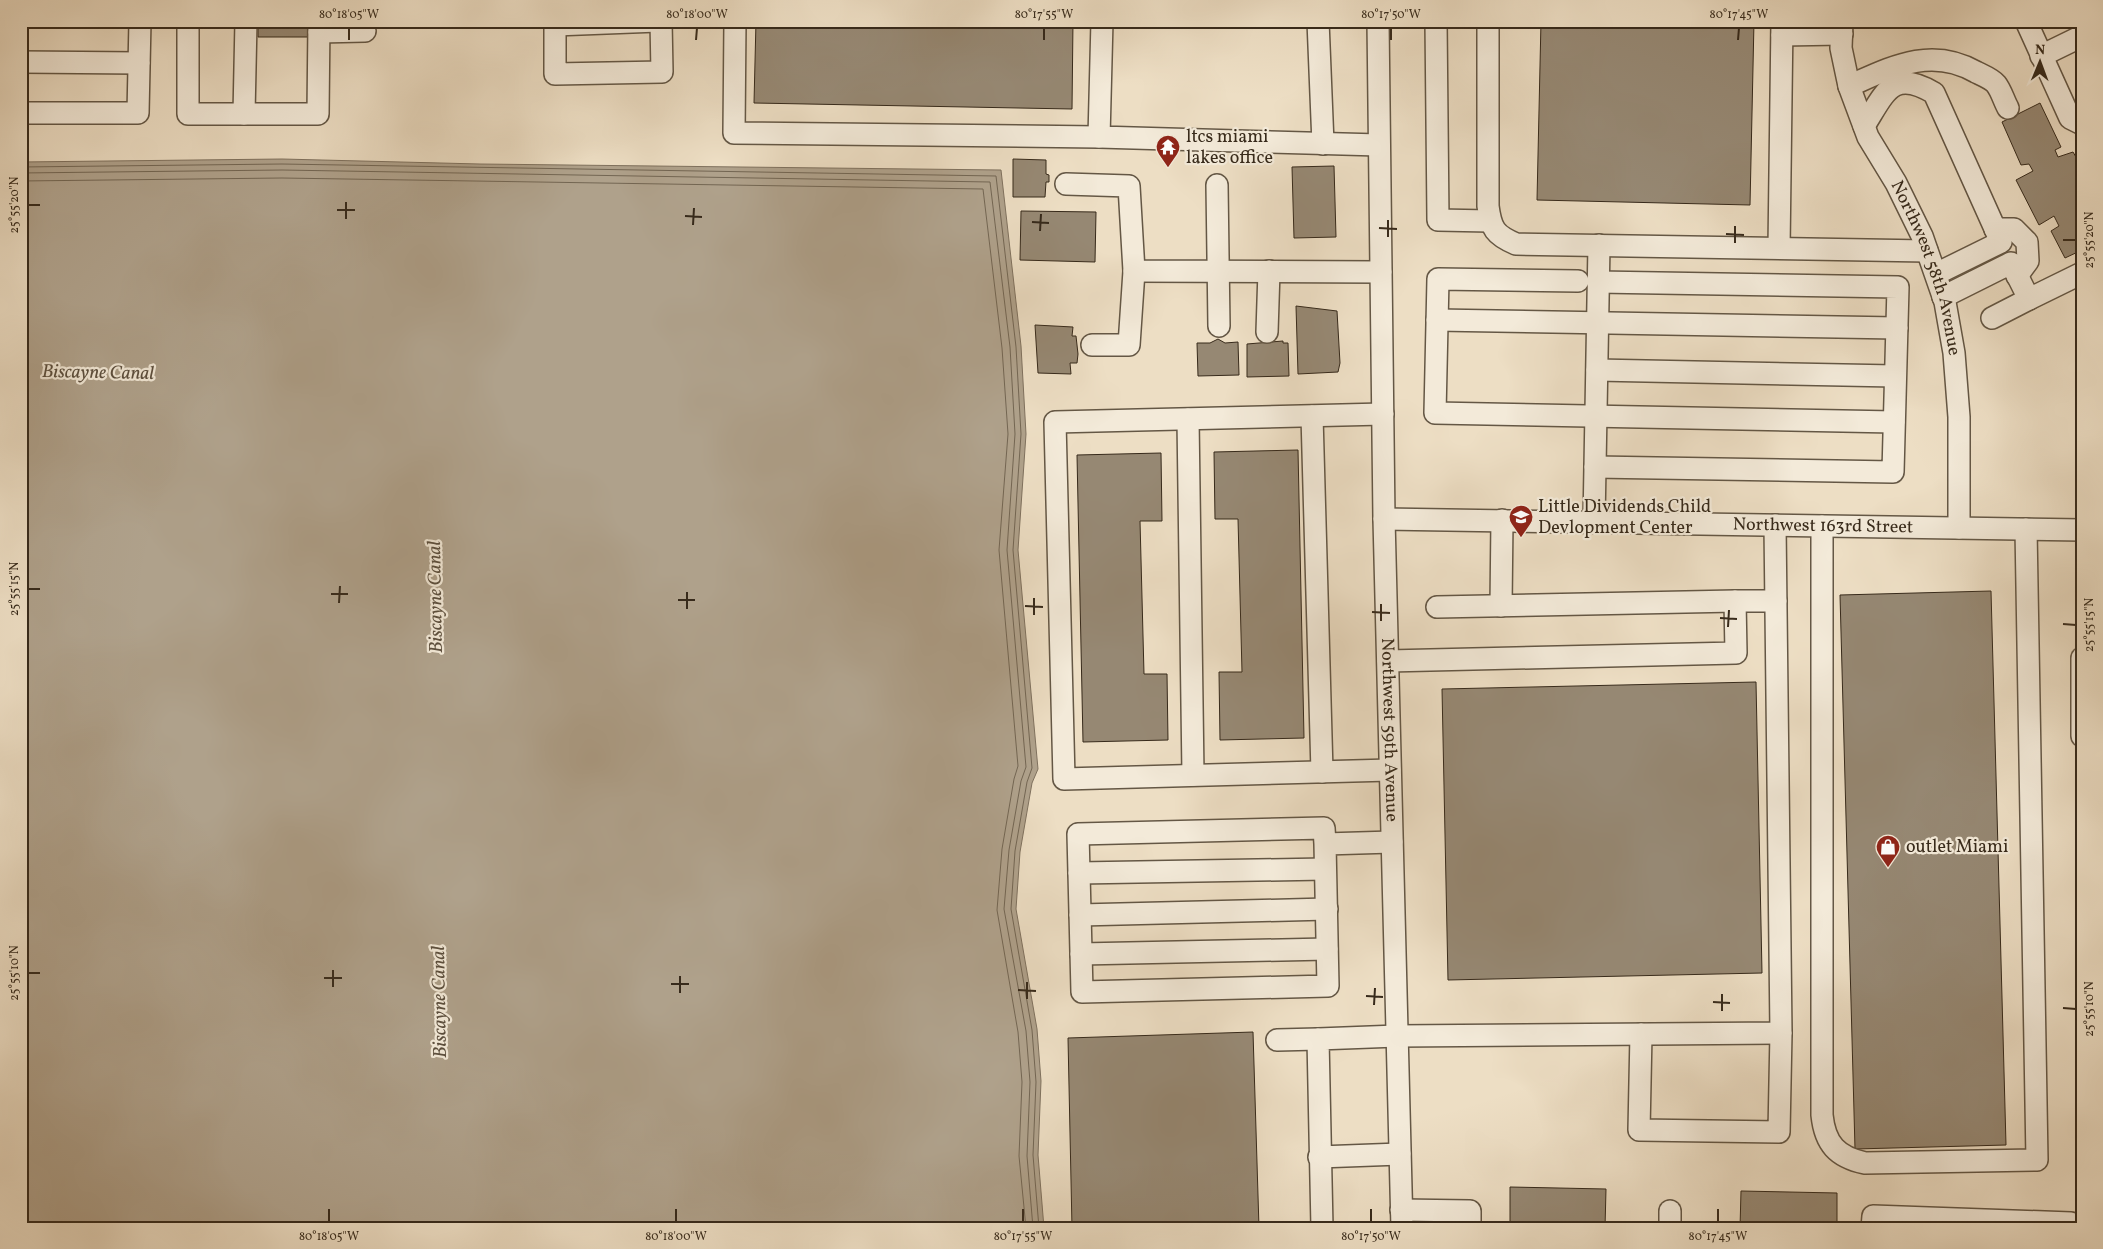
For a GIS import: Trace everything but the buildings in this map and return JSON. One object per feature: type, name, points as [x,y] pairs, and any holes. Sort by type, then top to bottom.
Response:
[{"type":"street","points":[[21,113],[138,113],[140,21]]},
{"type":"street","points":[[188,21],[188,114],[318,114],[319,27],[365,31]]},
{"type":"street","points":[[244,114],[246,21]]},
{"type":"street","points":[[660,21],[662,72],[555,74],[555,23],[660,21]]},
{"type":"street","points":[[735,21],[734,133],[1099,137],[1379,145]]},
{"type":"street","points":[[1099,137],[1102,21]]},
{"type":"street","points":[[1318,21],[1323,144]]},
{"type":"street","name":"Northwest 59th Avenue","points":[[1378,21],[1384,519],[1402,1219]]},
{"type":"street","points":[[1436,21],[1438,220],[1490,221]]},
{"type":"street","points":[[1488,21],[1488,206],[1490,221],[1499,236],[1516,244],[1927,251]]},
{"type":"street","points":[[2026,21],[2070,118],[2082,124]]},
{"type":"street","points":[[1780,248],[1782,28],[1842,28]]},
{"type":"street","name":"Northwest 58th Avenue","points":[[1842,28],[1842,48],[1849,86],[1868,137],[1896,183],[1922,236],[1943,297],[1954,354],[1959,417],[1959,528]]},
{"type":"street","points":[[2041,56],[2082,36]]},
{"type":"street","points":[[1849,86],[1900,63],[1927,59],[1950,60],[1996,83],[2008,108]]},
{"type":"street","points":[[21,62],[139,63]]},
{"type":"street","points":[[1864,126],[1888,88],[1904,82],[1920,84],[1934,93],[1998,235]]},
{"type":"street","points":[[1066,184],[1129,186],[1134,271],[1129,345],[1092,345]]},
{"type":"street","points":[[1217,186],[1219,326]]},
{"type":"street","points":[[1936,274],[1998,235],[2014,230],[2027,242],[2028,261],[2014,269],[1943,297]]},
{"type":"street","points":[[1594,522],[1598,322],[1588,282],[1599,246]]},
{"type":"street","points":[[2014,269],[2029,300]]},
{"type":"street","points":[[1134,271],[1381,272]]},
{"type":"street","points":[[1267,332],[1269,271]]},
{"type":"street","points":[[1992,318],[2082,273]]},
{"type":"street","points":[[1595,467],[1893,472],[1898,287],[1438,279],[1435,413],[1894,422]]},
{"type":"street","points":[[1437,320],[1897,328]]},
{"type":"street","points":[[1597,370],[1895,376]]},
{"type":"street","points":[[1383,414],[1055,422],[1064,779],[1390,770]]},
{"type":"street","points":[[1312,416],[1322,772]]},
{"type":"street","points":[[1188,419],[1193,775]]},
{"type":"street","name":"Northwest 163rd Street","points":[[1384,519],[2082,530]]},
{"type":"street","points":[[1501,606],[1502,520]]},
{"type":"street","points":[[1641,1034],[1639,1130],[1779,1132],[1781,1033],[1775,525]]},
{"type":"street","points":[[1822,526],[1822,1115],[1823,1129],[1829,1142],[1839,1153],[1851,1160],[1865,1163],[2037,1160],[2026,529]]},
{"type":"street","points":[[1388,660],[1736,653],[1735,601]]},
{"type":"street","points":[[1437,607],[1776,601]]},
{"type":"street","points":[[2082,658],[2082,736]]},
{"type":"street","points":[[1324,828],[1325,844],[1328,986],[1082,992],[1078,834],[1324,828]]},
{"type":"street","points":[[1325,844],[1392,842]]},
{"type":"street","points":[[1079,873],[1326,869]]},
{"type":"street","points":[[1080,914],[1326,909]]},
{"type":"street","points":[[1081,954],[1327,949]]},
{"type":"street","points":[[1278,1040],[1397,1036],[1781,1033]]},
{"type":"street","points":[[1318,1039],[1322,1228]]},
{"type":"street","points":[[1319,1157],[1400,1154]]},
{"type":"street","points":[[1402,1219],[1470,1211],[1470,1228]]},
{"type":"street","points":[[1872,1228],[1873,1216],[1921,1223],[2026,1225],[2071,1223],[2071,1228]]},
{"type":"water","name":"Biscayne Canal","points":[[282,159],[480,164],[1001,170],[1021,346],[1026,434],[1018,550],[1038,769],[1032,783],[1020,852],[1016,909],[1037,1029],[1041,1081],[1038,1155],[1044,1228],[21,1228],[21,162]]},
{"type":"place","name":"ltcs miami lakes office","points":[[1168,168]]},
{"type":"place","name":"Little Dividends Child Devlopment Center","points":[[1521,538]]},
{"type":"place","name":"outlet Miami","points":[[1888,868]]}]
